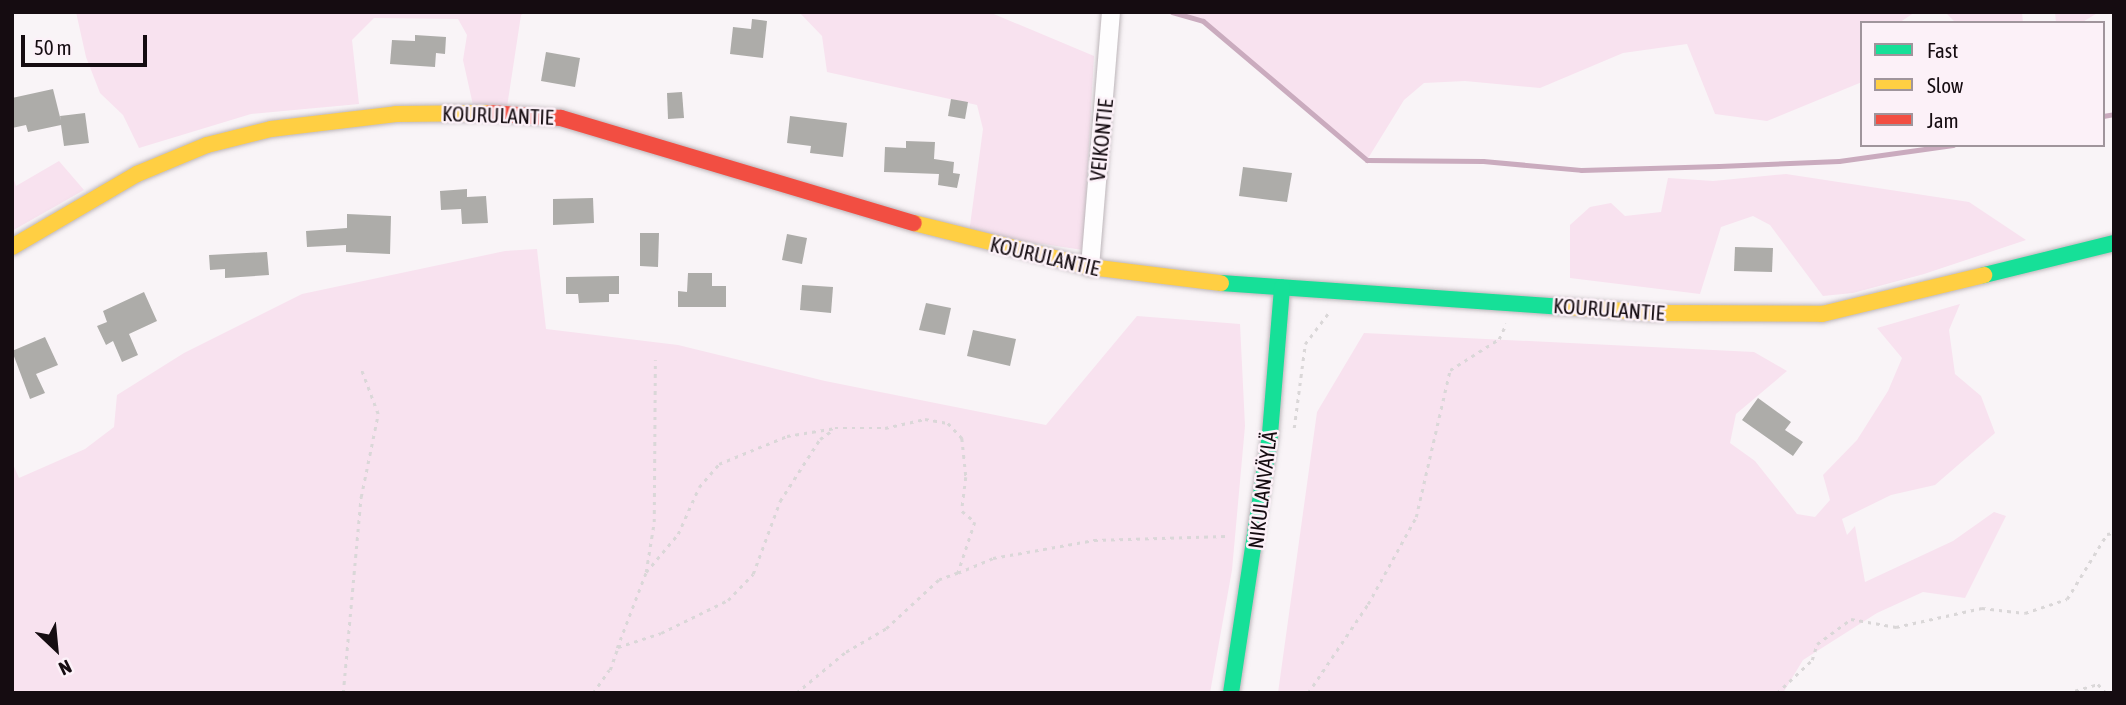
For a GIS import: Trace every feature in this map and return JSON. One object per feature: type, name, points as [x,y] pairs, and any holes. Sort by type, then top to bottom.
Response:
[{"type":"street","name":"VEIKONTIE","points":[[1090,267],[1111,12]]},
{"type":"street","name":"KOURULANTIE","points":[[12,247],[137,174],[207,145],[284,128],[396,114],[470,111],[561,118],[948,233],[1090,267],[1173,280],[1655,313],[1822,314],[2114,243]]},
{"type":"street","name":"NIKULANVÄYLÄ","points":[[1231,693],[1270,434],[1282,287]]},
{"type":"path","points":[[1292,438],[1305,344],[1328,317],[1336,291]]},
{"type":"path","points":[[1308,693],[1368,604],[1416,517],[1450,370],[1499,339],[1516,302]]},
{"type":"path","points":[[593,693],[610,670],[646,572],[654,522],[655,360]]},
{"type":"path","points":[[343,693],[361,497],[378,414],[361,369]]},
{"type":"path","points":[[646,572],[678,534],[699,487],[719,464],[787,436],[835,428],[885,428],[925,419],[948,424],[962,438],[966,477],[962,511],[975,522],[958,573]]},
{"type":"path","points":[[610,670],[618,646],[661,632],[727,600],[752,574],[780,501],[820,439],[835,428]]},
{"type":"path","points":[[1777,693],[1812,660],[1817,644],[1852,619],[1896,626],[1982,608],[2025,613],[2067,599],[2107,534],[2114,533]]},
{"type":"path","points":[[797,693],[845,653],[886,629],[939,580],[993,558],[1094,540],[1226,536]]},
{"type":"path","points":[[2067,693],[2098,684],[2106,693]]},
{"type":"shaded area","points":[[76,12],[526,12],[521,15],[507,107],[473,105],[463,60],[467,35],[458,19],[374,18],[352,40],[359,104],[251,114],[139,148],[123,115],[100,93],[86,57]]},
{"type":"shaded area","points":[[799,12],[989,12],[1094,56],[1083,250],[969,233],[983,129],[977,105],[827,72],[822,36]]},
{"type":"shaded area","points":[[1172,12],[1915,12],[1902,21],[1860,21],[1860,83],[1767,121],[1715,114],[1687,44],[1623,53],[1540,88],[1465,81],[1424,83],[1404,100],[1367,160],[1203,22]]},
{"type":"shaded area","points":[[1945,12],[2022,12],[2023,21],[1954,21]]},
{"type":"shaded area","points":[[2055,12],[2099,12],[2084,21],[2056,21]]},
{"type":"shaded area","points":[[59,161],[84,190],[12,231],[12,174],[16,186]]},
{"type":"shaded area","points":[[1786,174],[1969,202],[2026,240],[1924,274],[1853,293],[1823,296],[1770,225],[1753,216],[1721,227],[1700,294],[1570,278],[1570,225],[1590,207],[1611,203],[1625,216],[1661,212],[1668,178],[1713,181]]},
{"type":"shaded area","points":[[537,249],[546,329],[678,345],[825,381],[1046,425],[1137,316],[1240,324],[1245,426],[1232,570],[1210,693],[12,693],[12,462],[19,478],[85,449],[114,427],[117,395],[184,353],[302,294],[505,251]]},
{"type":"shaded area","points":[[1960,304],[1949,330],[1955,374],[1981,396],[1995,433],[1935,485],[1891,495],[1842,519],[1847,535],[1855,526],[1865,582],[1953,541],[1994,512],[2006,516],[1965,598],[1923,592],[1877,613],[1803,660],[1783,693],[1278,693],[1317,412],[1364,333],[1754,352],[1787,371],[1736,414],[1730,443],[1755,461],[1797,514],[1815,517],[1830,500],[1823,475],[1857,440],[1888,391],[1902,358],[1877,328]]},
{"type":"building","points":[[752,19],[767,21],[763,58],[730,54],[733,27],[751,29]]},
{"type":"building","points":[[415,35],[446,37],[445,54],[436,53],[435,67],[390,64],[392,40],[415,41]]},
{"type":"building","points":[[546,52],[580,58],[575,87],[541,81]]},
{"type":"building","points":[[53,89],[61,121],[60,116],[85,113],[89,143],[64,146],[61,125],[28,132],[26,125],[12,128],[12,98]]},
{"type":"building","points":[[682,92],[684,118],[668,119],[667,93]]},
{"type":"building","points":[[951,99],[968,102],[965,119],[948,116]]},
{"type":"building","points":[[790,116],[847,123],[843,157],[810,153],[811,146],[787,143]]},
{"type":"building","points":[[906,141],[935,142],[934,159],[954,162],[953,173],[960,174],[957,188],[938,185],[939,174],[884,172],[885,147],[906,148]]},
{"type":"building","points":[[1243,167],[1292,173],[1287,202],[1239,196]]},
{"type":"building","points":[[467,189],[467,197],[486,196],[488,223],[462,224],[461,209],[441,210],[440,191]]},
{"type":"building","points":[[593,198],[594,223],[553,225],[553,199]]},
{"type":"building","points":[[347,214],[391,216],[390,254],[346,252],[346,245],[307,247],[306,231],[347,228]]},
{"type":"building","points":[[640,233],[659,233],[658,267],[640,266]]},
{"type":"building","points":[[787,234],[807,238],[802,264],[782,260]]},
{"type":"building","points":[[1735,247],[1773,248],[1772,272],[1734,271]]},
{"type":"building","points":[[267,252],[269,275],[225,278],[225,269],[210,270],[209,255]]},
{"type":"building","points":[[688,273],[712,273],[712,286],[726,286],[726,307],[678,307],[678,291],[687,292]]},
{"type":"building","points":[[619,276],[619,294],[609,294],[609,302],[579,303],[578,294],[566,294],[566,277]]},
{"type":"building","points":[[802,285],[833,287],[831,313],[800,310]]},
{"type":"building","points":[[144,292],[157,321],[129,334],[138,355],[122,362],[113,341],[106,345],[97,326],[107,322],[103,311]]},
{"type":"building","points":[[926,303],[951,308],[945,335],[919,330]]},
{"type":"building","points":[[973,330],[1016,339],[1010,366],[967,356]]},
{"type":"building","points":[[45,337],[58,365],[36,374],[45,393],[30,399],[12,351]]},
{"type":"building","points":[[1758,398],[1791,422],[1785,430],[1803,442],[1793,456],[1742,420]]},
{"type":"waterway","points":[[1172,12],[1203,21],[1367,160],[1483,161],[1581,170],[1839,161],[1939,147]]},
{"type":"waterway","points":[[2105,116],[2114,114]]},
{"type":"traffic: fast","points":[[1984,275],[2114,243]]},
{"type":"traffic: fast","points":[[1221,283],[1567,307]]},
{"type":"traffic: fast","points":[[1231,693],[1270,434],[1282,287]]},
{"type":"traffic: slow","points":[[12,247],[137,174],[207,145],[271,129],[396,114],[490,113]]},
{"type":"traffic: slow","points":[[914,223],[1090,267],[1221,283]]},
{"type":"traffic: slow","points":[[1567,307],[1655,313],[1822,314],[1984,275]]},
{"type":"traffic: jam","points":[[490,113],[561,118],[914,223]]}]
